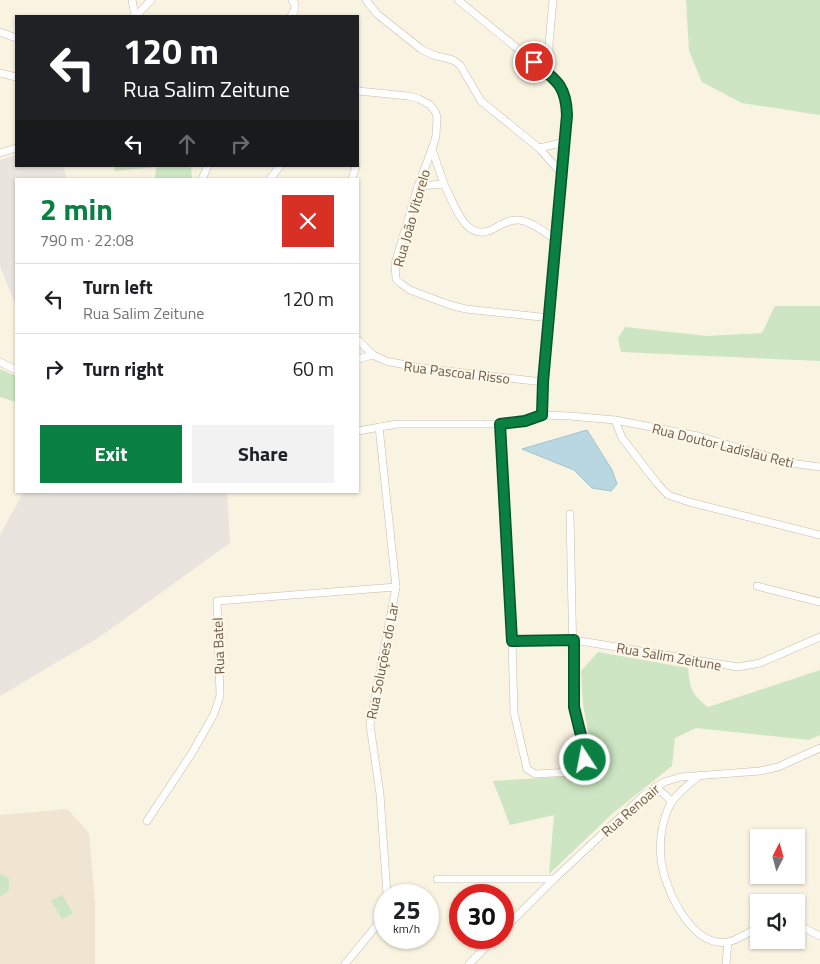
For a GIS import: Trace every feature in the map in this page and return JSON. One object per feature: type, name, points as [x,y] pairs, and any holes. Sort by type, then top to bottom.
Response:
[{"type":"street","points":[[132,0],[136,15]]},
{"type":"street","points":[[137,15],[151,0]]},
{"type":"street","points":[[292,0],[295,3],[295,8],[292,15]]},
{"type":"street","points":[[366,0],[377,14],[421,49],[433,55],[453,60],[460,65],[481,101],[539,148],[562,174]]},
{"type":"street","points":[[458,0],[550,74],[565,94],[567,115],[566,139],[543,382],[542,415]]},
{"type":"street","points":[[550,74],[553,0]]},
{"type":"street","points":[[0,32],[15,38]]},
{"type":"street","points":[[0,73],[15,77]]},
{"type":"street","name":"Rua João Vitorelo","points":[[359,91],[408,96],[425,101],[435,110],[437,123],[432,149],[418,186],[395,264],[396,279],[410,290],[450,305],[466,309],[550,318]]},
{"type":"street","points":[[539,148],[557,144],[566,139]]},
{"type":"street","points":[[0,153],[15,148]]},
{"type":"street","points":[[432,149],[444,184],[470,230],[476,233],[484,233],[501,225],[519,220],[528,223],[556,240]]},
{"type":"street","points":[[271,178],[279,167]]},
{"type":"street","points":[[418,186],[444,184]]},
{"type":"street","name":"Rua Pascoal Risso","points":[[359,341],[373,355],[386,361],[421,368],[543,382]]},
{"type":"street","points":[[359,359],[373,355]]},
{"type":"street","points":[[0,362],[15,370]]},
{"type":"street","name":"Rua Doutor Ladislau Reti","points":[[359,431],[413,424],[500,424],[525,421],[542,415],[615,420],[698,436],[790,463],[820,467]]},
{"type":"street","points":[[615,420],[622,438],[668,495],[820,535]]},
{"type":"street","points":[[500,424],[514,713],[528,769],[535,774],[573,772],[582,767],[585,760],[585,752],[574,707],[570,514]]},
{"type":"street","name":"Rua Soluções do Lar","points":[[379,427],[396,586],[370,725],[380,794],[386,884]]},
{"type":"street","name":"Rua Batel","points":[[147,821],[192,753],[218,705],[220,696],[217,601],[396,586]]},
{"type":"street","points":[[757,586],[820,602]]},
{"type":"street","name":"Rua Salim Zeitune","points":[[512,641],[574,640],[738,667],[760,664],[820,637]]},
{"type":"street","name":"Rua Renoair","points":[[514,918],[643,796],[655,787],[681,777],[778,768],[820,748]]},
{"type":"street","points":[[698,776],[682,789],[672,802],[663,828],[660,845],[665,881],[680,911],[700,934],[709,939],[728,942],[750,931]]},
{"type":"street","points":[[655,787],[672,802]]},
{"type":"street","points":[[437,879],[554,879]]},
{"type":"street","points":[[805,928],[820,936]]},
{"type":"street","points":[[345,964],[374,929]]},
{"type":"street","points":[[726,964],[728,942]]},
{"type":"street","points":[[469,964],[485,949]]},
{"type":"shaded area","points":[[15,155],[15,167],[63,167],[67,178],[15,178],[15,304],[0,266],[0,160]]},
{"type":"shaded area","points":[[23,493],[227,493],[230,543],[98,638],[0,696],[0,535]]},
{"type":"shaded area","points":[[67,809],[89,833],[95,903],[95,964],[0,964],[0,815]]},
{"type":"green space","points":[[686,0],[820,0],[820,115],[742,103],[702,82],[689,51]]},
{"type":"green space","points":[[114,167],[156,167],[115,171]]},
{"type":"green space","points":[[156,167],[191,167],[192,178],[155,178]]},
{"type":"green space","points":[[775,306],[820,306],[820,361],[621,352],[618,338],[625,327],[707,336],[762,333]]},
{"type":"green space","points":[[0,369],[15,376],[15,402],[0,397]]},
{"type":"green space","points":[[598,652],[688,668],[692,690],[708,707],[820,670],[820,735],[809,740],[696,728],[675,738],[672,766],[613,813],[549,874],[554,815],[510,825],[493,781],[591,775],[594,762],[583,705],[581,671]]},
{"type":"green space","points":[[0,874],[9,878],[9,890],[0,897]]},
{"type":"green space","points":[[62,895],[73,913],[62,919],[51,901]]},
{"type":"water","points":[[587,430],[612,470],[617,484],[611,491],[592,488],[574,470],[522,449]]},
{"type":"route","points":[[534,62],[550,74],[559,84],[565,94],[567,115],[543,382],[542,415],[525,421],[500,424],[512,641],[574,640],[574,707],[586,756],[585,760]]}]
